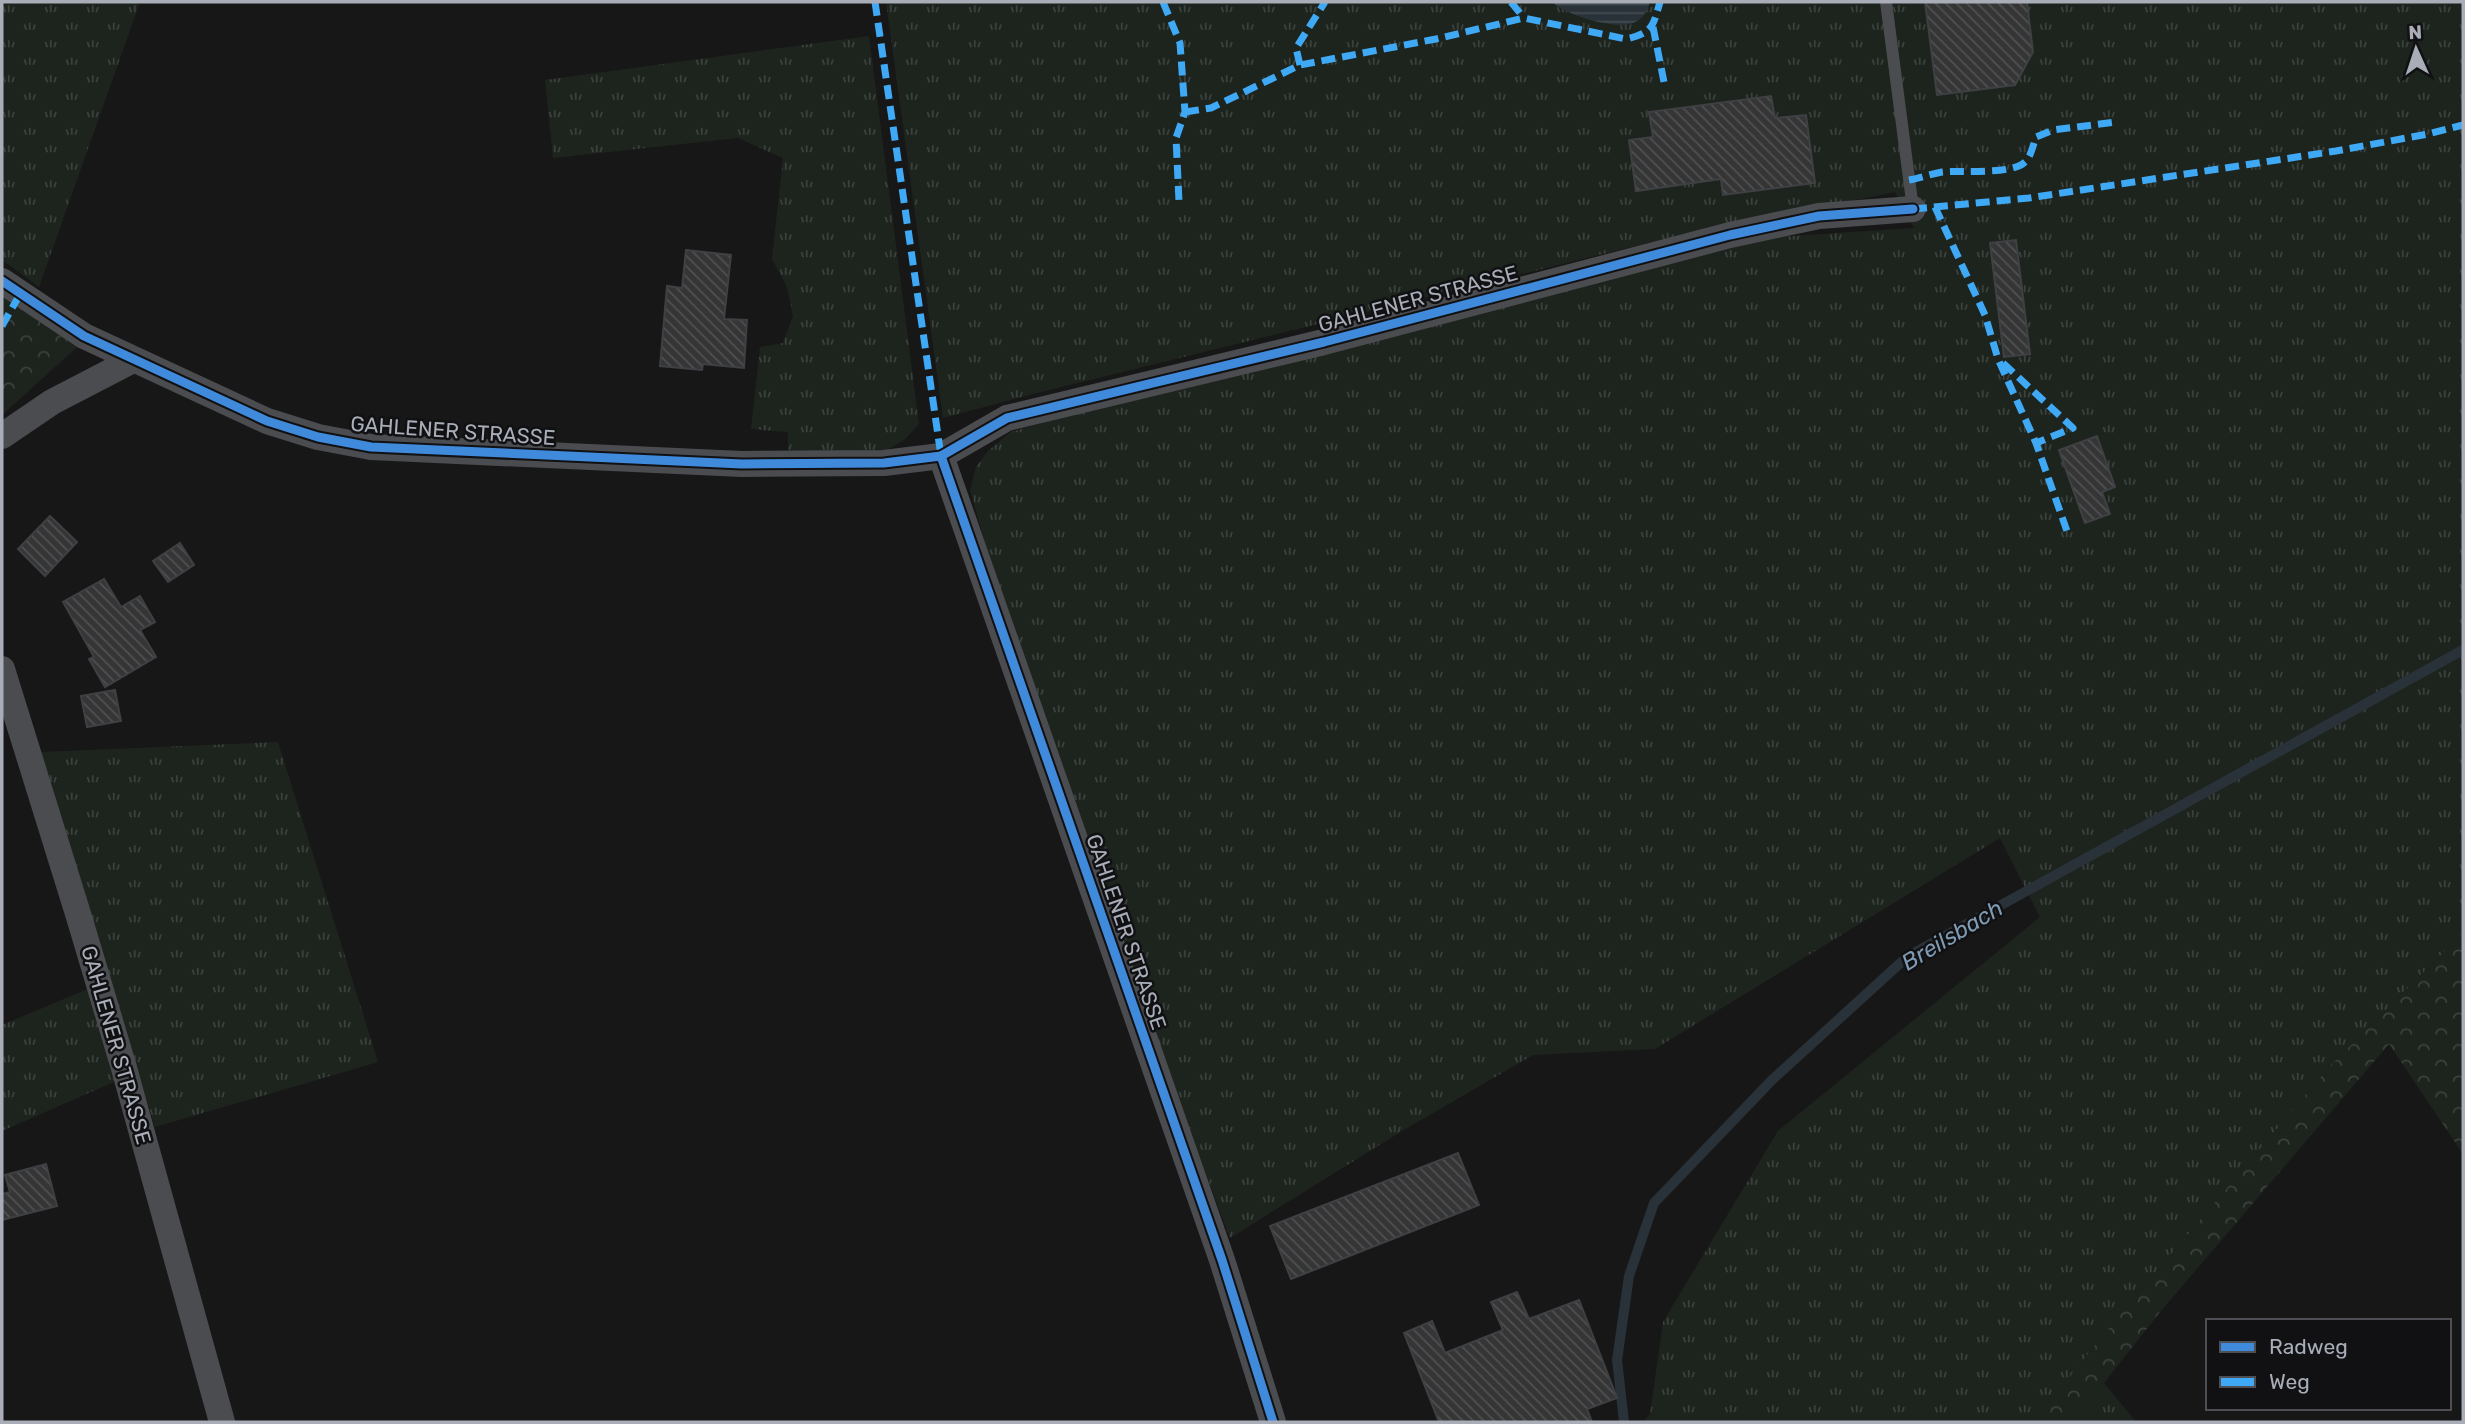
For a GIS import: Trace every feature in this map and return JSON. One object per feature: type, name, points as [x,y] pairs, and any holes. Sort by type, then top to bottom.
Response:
[{"type":"street","name":"GAHLENER STRASSE","points":[[2,281],[84,337],[267,421],[318,438],[371,447],[742,464],[884,463],[941,456],[1007,418],[1324,342],[1730,234],[1819,216],[1913,209]]},
{"type":"street","points":[[2,436],[52,402],[132,360]]},
{"type":"street","name":"GAHLENER STRASSE","points":[[941,456],[1222,1260],[1273,1422]]},
{"type":"street","name":"GAHLENER STRASSE","points":[[2,670],[124,1069],[222,1422]]},
{"type":"lane","points":[[1886,2],[1913,209]]},
{"type":"green space","points":[[2,2],[140,2],[39,287],[2,260]]},
{"type":"green space","points":[[886,2],[2463,2],[2463,933],[2330,1066],[2104,1334],[2034,1422],[1643,1422],[1650,1414],[1663,1322],[1778,1131],[2040,917],[2000,838],[1655,1049],[1533,1055],[1402,1131],[1230,1238],[1168,1073],[991,564],[970,490],[976,467],[988,451],[1011,432],[1184,381],[1778,237],[1914,228],[1895,192],[1660,240],[943,418]]},
{"type":"green space","points":[[869,36],[919,424],[904,440],[882,453],[788,457],[788,432],[751,429],[760,347],[783,343],[793,316],[787,287],[772,259],[783,158],[738,138],[553,158],[545,80]]},
{"type":"green space","points":[[2,296],[77,347],[2,415]]},
{"type":"green space","points":[[278,742],[378,1062],[155,1127],[41,752]]},
{"type":"green space","points":[[2463,933],[2463,1154],[2389,1044],[2160,1312],[2073,1422],[2034,1422],[2104,1334],[2330,1066]]},
{"type":"green space","points":[[88,989],[116,1081],[2,1131],[2,1025]]},
{"type":"green space","points":[[2104,1383],[2136,1422],[2073,1422]]},
{"type":"shaded area","points":[[1552,2],[1650,2],[1639,20],[1625,25],[1591,20],[1568,12]]},
{"type":"building","points":[[1925,2],[2027,2],[2033,52],[2015,85],[1937,95]]},
{"type":"building","points":[[1771,96],[1775,118],[1806,115],[1815,183],[1723,195],[1721,179],[1636,191],[1629,140],[1653,137],[1649,112]]},
{"type":"building","points":[[2016,240],[2030,354],[2004,357],[1990,243]]},
{"type":"building","points":[[686,250],[731,255],[724,319],[747,320],[744,368],[703,364],[702,370],[660,366],[667,286],[682,288]]},
{"type":"building","points":[[2097,436],[2115,487],[2102,492],[2110,514],[2085,523],[2059,450]]},
{"type":"building","points":[[50,516],[77,542],[45,576],[18,549]]},
{"type":"building","points":[[180,543],[194,565],[168,582],[153,561]]},
{"type":"building","points":[[104,579],[121,607],[140,596],[155,622],[140,630],[156,657],[105,687],[89,659],[94,657],[63,602]]},
{"type":"building","points":[[115,690],[121,721],[87,727],[81,696]]},
{"type":"building","points":[[1458,1153],[1479,1205],[1291,1279],[1270,1226]]},
{"type":"building","points":[[46,1164],[57,1206],[2,1220],[2,1194],[10,1192],[5,1175]]},
{"type":"building","points":[[1517,1292],[1529,1319],[1579,1300],[1617,1398],[1587,1409],[1592,1422],[1439,1422],[1404,1333],[1432,1321],[1445,1353],[1503,1330],[1491,1302]]},
{"type":"waterway","name":"Breilsbach","points":[[1624,1422],[1617,1360],[1629,1276],[1654,1203],[1772,1080],[1907,957],[2463,650]]},
{"type":"marked path","points":[[875,2],[941,456]]},
{"type":"marked path","points":[[1163,2],[1180,43],[1185,112],[1176,138],[1179,201]]},
{"type":"marked path","points":[[1300,65],[1296,48],[1325,2]]},
{"type":"marked path","points":[[1511,2],[1524,18]]},
{"type":"marked path","points":[[1185,112],[1211,108],[1300,65],[1436,39],[1524,18],[1626,39],[1642,34],[1651,27],[1660,2]]},
{"type":"marked path","points":[[1653,27],[1664,82]]},
{"type":"marked path","points":[[1909,180],[1942,172],[2009,169],[2027,160],[2036,137],[2053,130],[2116,122]]},
{"type":"marked path","points":[[1913,209],[2029,198],[2336,151],[2463,125]]},
{"type":"marked path","points":[[1935,207],[1985,315],[1998,359],[2036,443],[2068,534]]},
{"type":"marked path","points":[[2,326],[20,294]]},
{"type":"marked path","points":[[2003,363],[2073,428],[2036,443]]},
{"type":"cycle path","points":[[2,281],[84,336],[267,421],[318,437],[371,447],[742,464],[884,463],[941,456],[1007,418],[1324,342],[1730,235],[1819,216],[1913,209]]},
{"type":"cycle path","points":[[941,456],[1222,1260],[1273,1422]]}]
